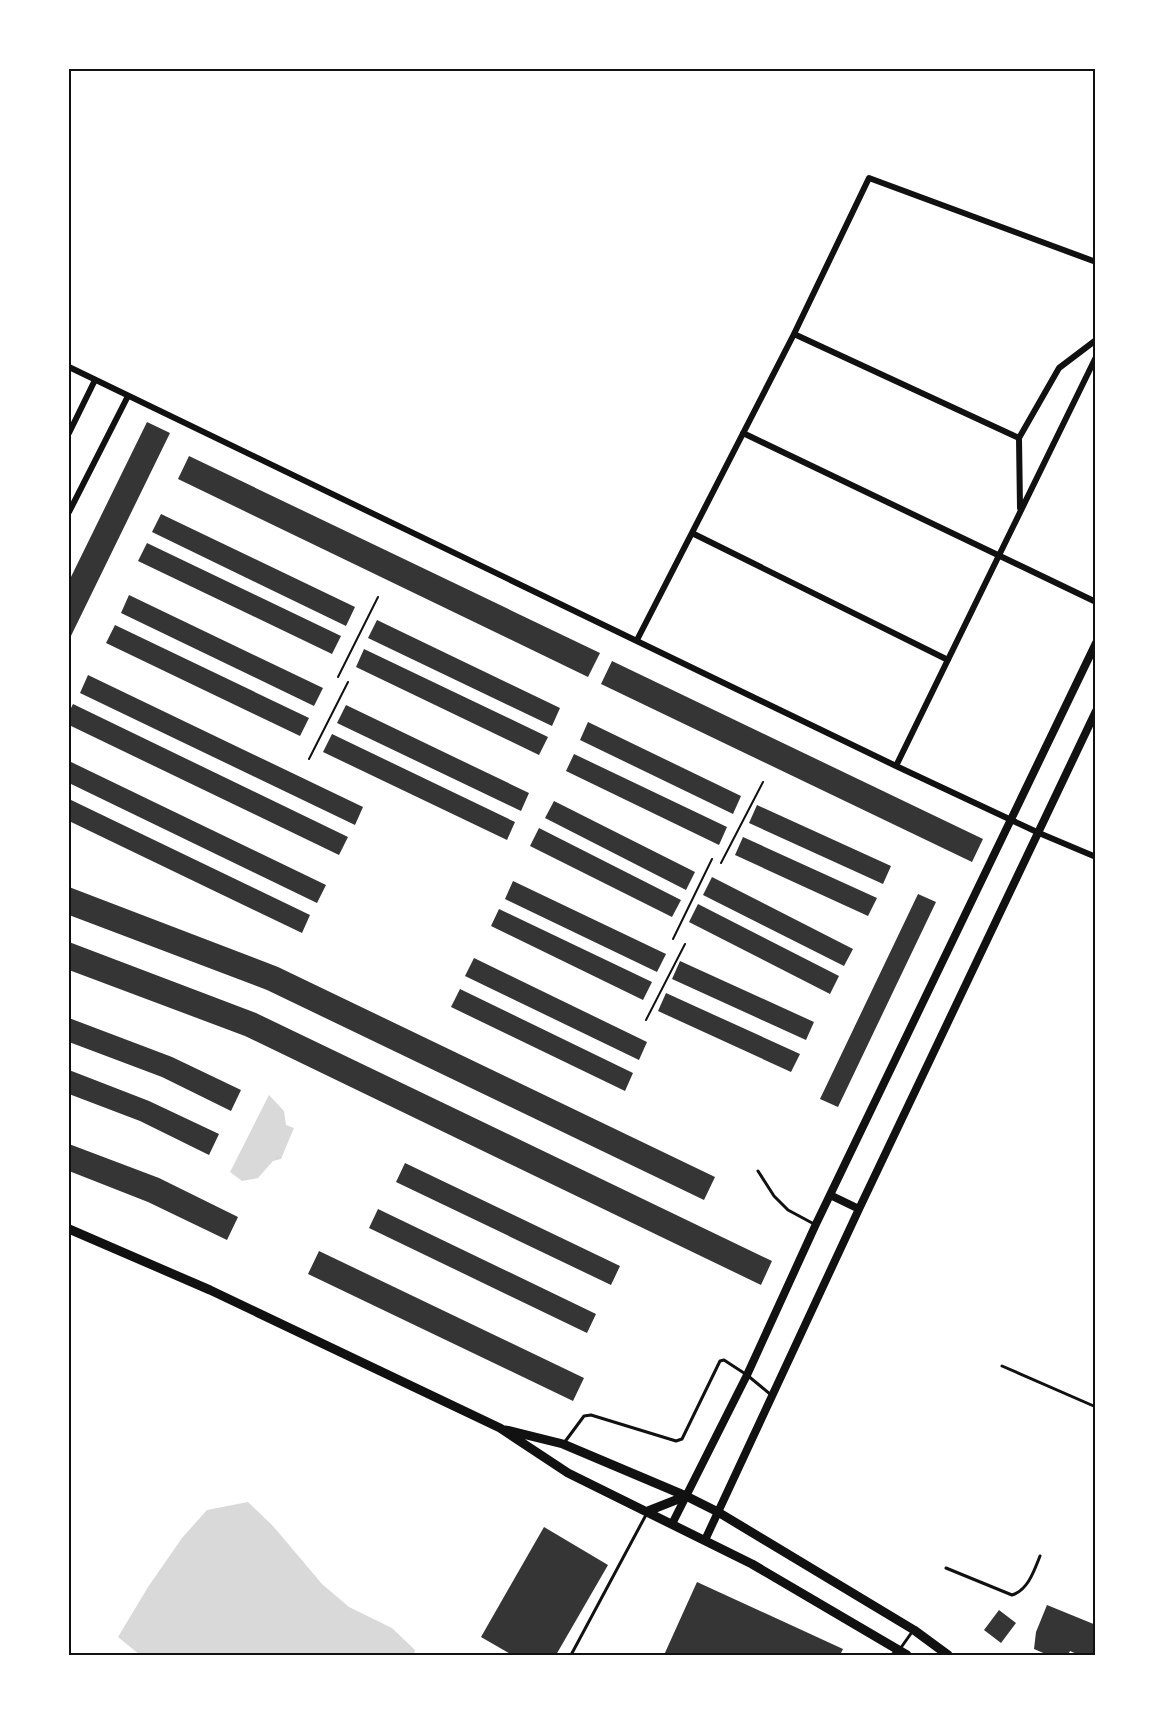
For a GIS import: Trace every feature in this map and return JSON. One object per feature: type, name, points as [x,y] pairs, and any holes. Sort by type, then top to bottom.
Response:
[{"type":"main road","points":[[672,1524],[747,1375],[816,1224],[1096,643]]},
{"type":"main road","points":[[705,1540],[771,1395],[1096,711]]},
{"type":"main road","points":[[830,1195],[859,1209]]},
{"type":"main road","points":[[69,1229],[210,1290],[500,1428],[568,1473],[752,1564],[904,1652]]},
{"type":"main road","points":[[500,1428],[563,1444],[718,1512],[914,1630],[948,1655]]},
{"type":"main road","points":[[648,1511],[686,1496]]},
{"type":"street","points":[[637,640],[794,334],[869,178],[1096,262]]},
{"type":"street","points":[[794,334],[1019,438]]},
{"type":"street","points":[[1020,512],[1019,438],[1059,368],[1096,340]]},
{"type":"street","points":[[896,766],[1096,357]]},
{"type":"street","points":[[69,367],[896,766],[1010,820],[1096,857]]},
{"type":"street","points":[[69,433],[95,380]]},
{"type":"street","points":[[69,512],[128,396]]},
{"type":"street","points":[[743,433],[1096,602]]},
{"type":"street","points":[[692,533],[948,660]]},
{"type":"lane","points":[[758,1171],[774,1196],[788,1210],[816,1224]]},
{"type":"lane","points":[[563,1444],[584,1416],[591,1415],[676,1441],[682,1439],[720,1361],[728,1361],[771,1395]]},
{"type":"lane","points":[[1002,1366],[1096,1407]]},
{"type":"lane","points":[[571,1655],[648,1511]]},
{"type":"lane","points":[[946,1568],[1012,1595],[1019,1593],[1030,1579],[1040,1556]]},
{"type":"lane","points":[[891,1655],[904,1652],[914,1630]]},
{"type":"path","points":[[338,677],[378,597]]},
{"type":"path","points":[[309,759],[348,682]]},
{"type":"path","points":[[721,863],[763,782]]},
{"type":"path","points":[[673,939],[712,859]]},
{"type":"path","points":[[646,1020],[685,944]]},
{"type":"shaded area","points":[[269,1095],[284,1111],[286,1125],[294,1128],[281,1159],[273,1161],[258,1178],[242,1181],[230,1172]]},
{"type":"shaded area","points":[[248,1502],[273,1526],[322,1584],[349,1607],[392,1628],[415,1650],[414,1655],[140,1655],[118,1637],[148,1587],[182,1538],[207,1510]]},
{"type":"building","points":[[147,422],[170,433],[69,640],[69,581]]},
{"type":"building","points":[[189,456],[600,653],[588,677],[178,479]]},
{"type":"building","points":[[161,514],[355,607],[346,626],[152,532]]},
{"type":"building","points":[[147,543],[341,636],[332,654],[138,561]]},
{"type":"building","points":[[129,595],[323,688],[314,706],[121,613]]},
{"type":"building","points":[[377,620],[560,708],[552,726],[368,638]]},
{"type":"building","points":[[115,625],[309,718],[300,736],[106,643]]},
{"type":"building","points":[[364,649],[548,737],[539,755],[356,667]]},
{"type":"building","points":[[612,661],[983,839],[972,862],[601,684]]},
{"type":"building","points":[[88,675],[363,807],[355,825],[80,693]]},
{"type":"building","points":[[73,704],[348,837],[339,855],[69,725],[69,712]]},
{"type":"building","points":[[346,705],[529,793],[521,811],[337,723]]},
{"type":"building","points":[[588,722],[741,796],[733,814],[580,740]]},
{"type":"building","points":[[332,734],[515,822],[507,840],[323,752]]},
{"type":"building","points":[[574,754],[727,827],[719,845],[566,771]]},
{"type":"building","points":[[69,761],[326,885],[317,903],[69,783]]},
{"type":"building","points":[[69,799],[310,915],[302,933],[69,821]]},
{"type":"building","points":[[554,801],[695,872],[686,890],[545,818]]},
{"type":"building","points":[[757,805],[891,866],[883,884],[749,823]]},
{"type":"building","points":[[539,828],[681,900],[672,917],[530,846]]},
{"type":"building","points":[[743,837],[877,898],[868,916],[735,855]]},
{"type":"building","points":[[712,877],[853,949],[844,966],[703,895]]},
{"type":"building","points":[[513,881],[666,954],[657,972],[505,899]]},
{"type":"building","points":[[69,887],[278,967],[715,1177],[704,1200],[267,990],[69,915]]},
{"type":"building","points":[[918,894],[936,902],[838,1107],[820,1099]]},
{"type":"building","points":[[698,904],[839,976],[830,994],[689,922]]},
{"type":"building","points":[[499,909],[652,982],[643,1000],[491,926]]},
{"type":"building","points":[[69,942],[256,1013],[772,1261],[761,1285],[245,1036],[69,970]]},
{"type":"building","points":[[474,958],[647,1042],[639,1060],[465,976]]},
{"type":"building","points":[[680,961],[814,1022],[806,1040],[672,979]]},
{"type":"building","points":[[460,989],[633,1073],[625,1091],[451,1007]]},
{"type":"building","points":[[666,993],[800,1054],[791,1072],[658,1011]]},
{"type":"building","points":[[69,1018],[172,1057],[241,1090],[231,1111],[162,1077],[69,1042]]},
{"type":"building","points":[[69,1070],[149,1101],[219,1134],[209,1155],[140,1121],[69,1094]]},
{"type":"building","points":[[69,1144],[159,1178],[238,1217],[227,1240],[148,1202],[69,1171]]},
{"type":"building","points":[[405,1163],[620,1266],[611,1285],[396,1182]]},
{"type":"building","points":[[378,1209],[596,1314],[587,1333],[369,1228]]},
{"type":"building","points":[[319,1251],[584,1378],[573,1401],[308,1274]]},
{"type":"building","points":[[544,1527],[608,1565],[556,1655],[512,1655],[481,1637]]},
{"type":"building","points":[[697,1582],[843,1649],[840,1655],[664,1655]]},
{"type":"building","points":[[1047,1605],[1096,1625],[1095,1655],[1087,1653],[1079,1655],[1070,1651],[1068,1655],[1048,1655],[1034,1649],[1036,1632]]},
{"type":"building","points":[[999,1610],[1016,1623],[1001,1643],[984,1630]]}]
